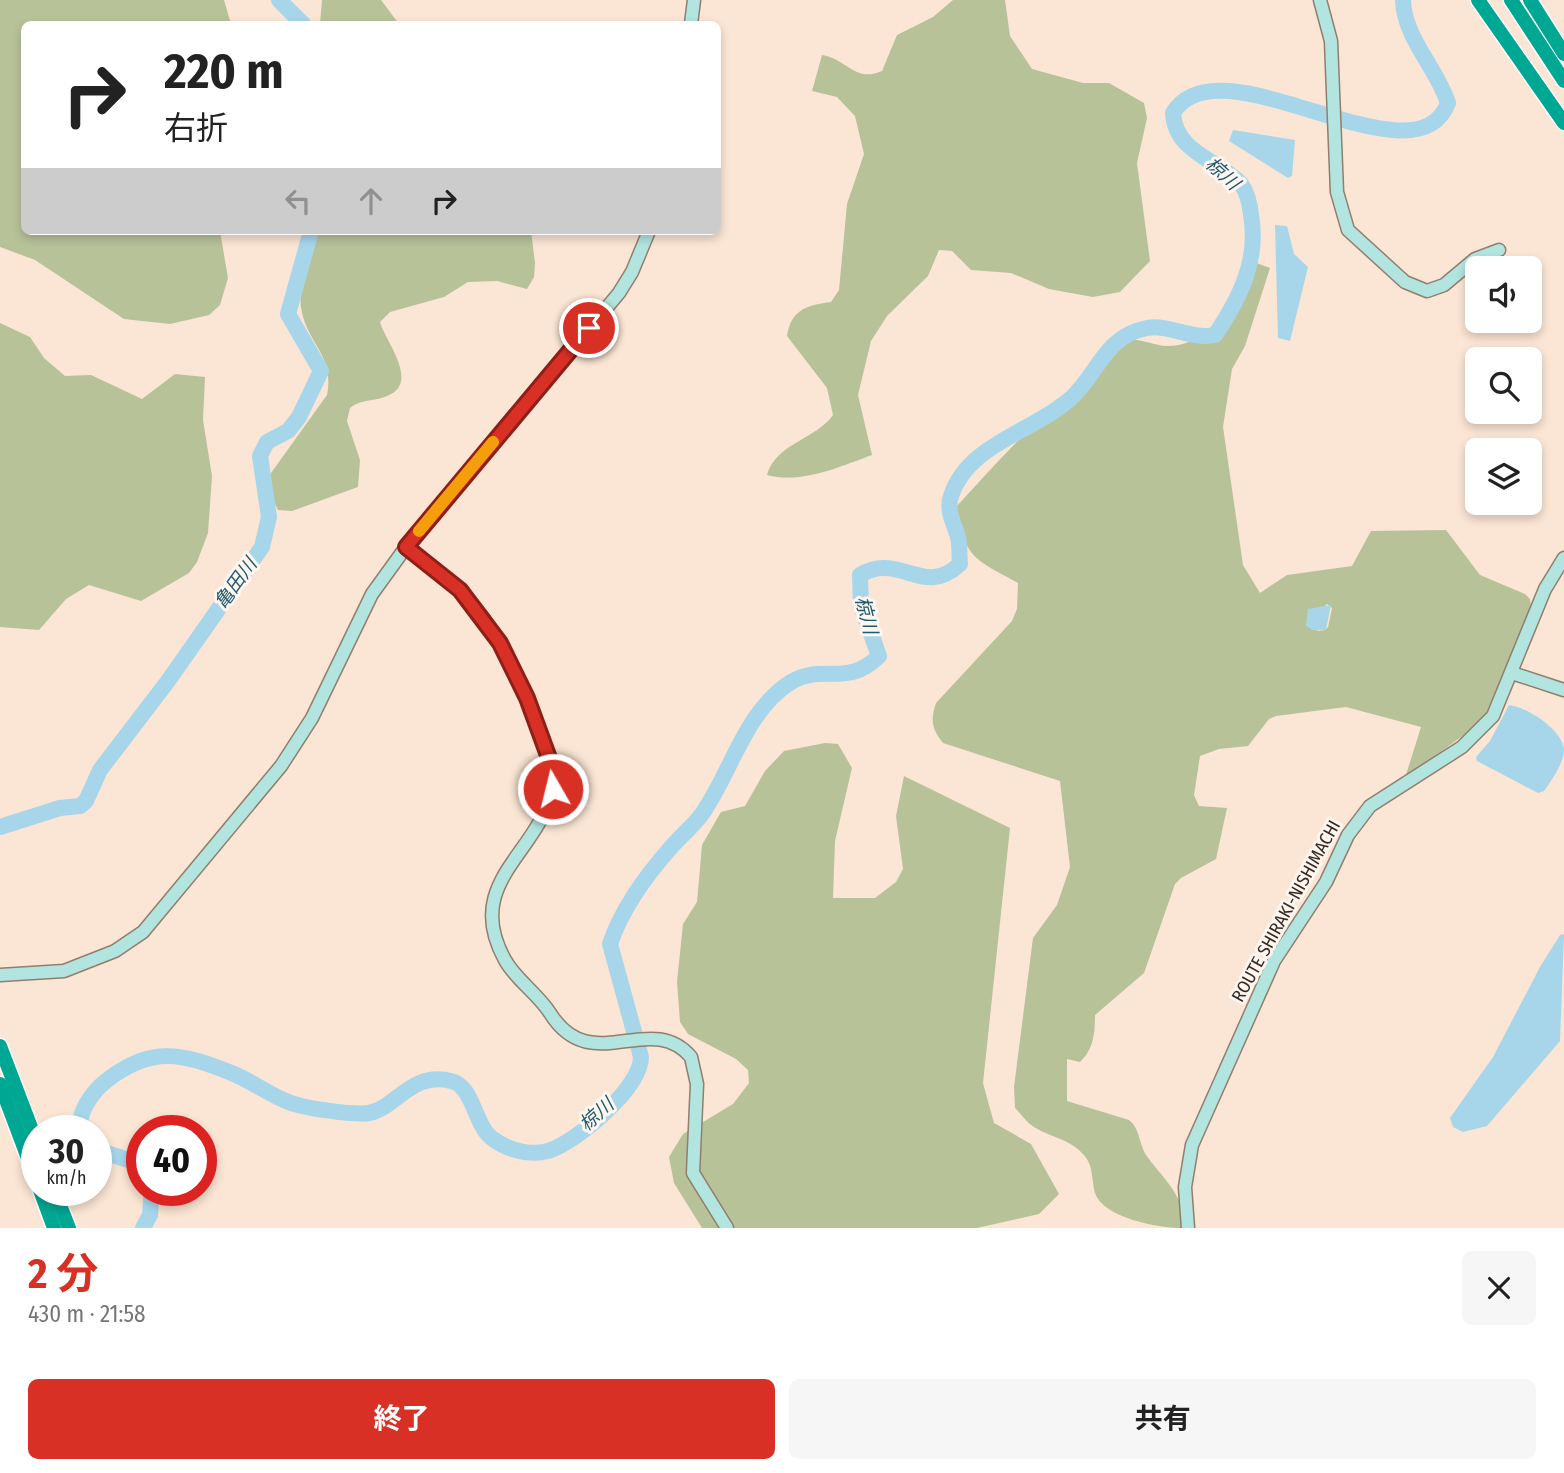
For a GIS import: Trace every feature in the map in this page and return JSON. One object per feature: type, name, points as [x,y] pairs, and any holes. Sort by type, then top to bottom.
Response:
[{"type":"highway","points":[[1478,0],[1564,123]]},
{"type":"highway","points":[[1511,0],[1562,77]]},
{"type":"highway","points":[[1530,0],[1564,54]]},
{"type":"highway","points":[[0,1046],[26,1115]]},
{"type":"highway","points":[[0,1084],[21,1140]]},
{"type":"highway","points":[[46,1206],[54,1228]]},
{"type":"highway","points":[[60,1206],[68,1228]]},
{"type":"street","points":[[691,21],[694,0]]},
{"type":"street","points":[[1320,0],[1331,41],[1337,191],[1344,221],[1359,242],[1405,282],[1421,289],[1434,290],[1475,259],[1499,250]]},
{"type":"street","points":[[0,975],[64,971],[115,951],[143,932],[281,766],[312,718],[372,594],[406,547],[619,293],[632,272],[647,235]]},
{"type":"street","points":[[406,547],[460,590],[500,643],[516,669],[553,769],[554,782],[548,804],[528,843],[501,878],[492,897],[492,916],[505,960],[568,1035],[586,1042],[650,1039],[677,1043],[694,1063],[693,1173],[727,1228]]},
{"type":"street","name":"ROUTE SHIRAKI-NISHIMACHI","points":[[1188,1228],[1185,1187],[1192,1145],[1274,961],[1326,882],[1348,835],[1378,798],[1447,758],[1477,735],[1493,716],[1545,589],[1564,558]]},
{"type":"street","points":[[1512,673],[1564,690]]},
{"type":"green space","points":[[0,0],[224,0],[230,21],[21,21],[21,235],[221,235],[228,278],[220,305],[209,315],[170,324],[124,319],[35,260],[0,247]]},
{"type":"green space","points":[[322,0],[381,0],[397,21],[320,21]]},
{"type":"green space","points":[[953,0],[1005,0],[1010,36],[1032,69],[1083,83],[1109,83],[1144,103],[1147,118],[1137,163],[1150,261],[1120,292],[1093,297],[1049,289],[1011,273],[971,270],[952,251],[939,250],[928,276],[887,316],[871,341],[858,395],[872,455],[807,476],[767,475],[779,456],[833,415],[827,388],[787,336],[797,314],[808,307],[831,302],[839,290],[847,204],[864,154],[855,116],[837,97],[812,91],[822,55],[865,74],[882,71],[897,35],[933,17]]},
{"type":"green space","points":[[315,235],[532,235],[534,277],[527,289],[497,281],[468,282],[444,297],[390,312],[380,322],[398,361],[401,382],[397,390],[387,396],[350,408],[347,421],[360,460],[358,487],[292,511],[278,510],[267,488],[271,473],[327,395],[327,369],[308,331],[301,307],[303,280]]},
{"type":"green space","points":[[1254,262],[1270,268],[1245,346],[1232,369],[1223,427],[1243,565],[1260,593],[1287,575],[1352,566],[1371,531],[1446,530],[1480,575],[1525,594],[1530,599],[1532,614],[1490,709],[1476,726],[1405,778],[1421,727],[1346,707],[1276,716],[1269,719],[1248,746],[1219,749],[1200,756],[1194,795],[1199,806],[1227,808],[1216,859],[1175,884],[1144,973],[1095,1015],[1093,1040],[1085,1057],[1080,1062],[1067,1059],[1067,1101],[1129,1120],[1133,1124],[1146,1155],[1172,1188],[1181,1207],[1181,1228],[1171,1228],[1146,1224],[1109,1209],[1100,1202],[1095,1193],[1090,1167],[1082,1153],[1071,1144],[1031,1125],[1015,1108],[1014,1087],[1033,938],[1057,905],[1070,867],[1060,781],[943,743],[934,729],[933,715],[936,703],[1012,621],[1017,609],[1018,583],[974,556],[963,537],[956,507],[1022,437],[1086,381],[1118,342],[1132,339],[1167,346],[1183,344],[1197,338],[1221,317]],"holes":[[[1327,604],[1332,608],[1326,629],[1317,630],[1306,625]]]},
{"type":"green space","points":[[0,323],[30,337],[44,358],[65,376],[91,375],[142,399],[175,374],[205,377],[203,420],[212,476],[208,533],[197,562],[189,573],[141,601],[89,585],[66,599],[39,630],[0,627]]},
{"type":"green space","points":[[825,743],[838,744],[852,768],[835,841],[833,898],[875,898],[896,882],[903,869],[896,816],[904,776],[1010,828],[983,1083],[994,1123],[1031,1144],[1059,1194],[1039,1214],[977,1228],[702,1228],[674,1183],[669,1157],[683,1134],[733,1104],[749,1083],[748,1070],[736,1059],[688,1034],[680,1022],[677,982],[683,924],[697,902],[702,845],[721,812],[745,806],[765,771],[784,751]]},
{"type":"water","points":[[1233,130],[1295,140],[1292,176],[1288,178],[1229,141]]},
{"type":"water","points":[[1275,225],[1287,226],[1294,254],[1308,267],[1290,341],[1278,338]]},
{"type":"water","points":[[1331,605],[1326,630],[1312,630],[1306,625],[1308,609]]},
{"type":"water","points":[[1509,705],[1525,710],[1543,721],[1562,742],[1562,760],[1544,791],[1538,793],[1477,761],[1476,757],[1490,741]]},
{"type":"water","points":[[1564,934],[1560,1041],[1487,1126],[1463,1132],[1453,1127],[1450,1118],[1493,1057],[1540,967],[1560,935]]},
{"type":"waterway","name":"亀田川","points":[[279,0],[300,21]]},
{"type":"waterway","name":"椋川","points":[[81,1115],[87,1103],[106,1081],[138,1062],[168,1056],[183,1057],[215,1067],[291,1103],[348,1113],[379,1110],[405,1091],[425,1081],[451,1081],[465,1090],[482,1125],[493,1139],[512,1149],[526,1152],[548,1151],[560,1146],[590,1125],[631,1084],[641,1057],[610,944],[621,917],[654,867],[702,814],[740,743],[775,694],[802,677],[856,671],[879,656],[861,606],[860,575],[874,569],[887,568],[923,577],[947,574],[960,564],[959,540],[950,512],[951,496],[959,478],[972,464],[986,451],[1055,411],[1070,399],[1111,348],[1132,332],[1156,327],[1198,335],[1215,335],[1232,307],[1250,263],[1253,232],[1248,199],[1241,184],[1181,138],[1173,113],[1197,94],[1231,91],[1272,99],[1359,124],[1398,130],[1429,125],[1448,103],[1409,27],[1403,0]]},
{"type":"waterway","name":"亀田川","points":[[0,827],[60,808],[80,806],[86,801],[100,770],[168,681],[262,547],[269,517],[260,456],[267,442],[288,431],[299,417],[321,371],[288,314],[310,235]]},
{"type":"waterway","name":"椋川","points":[[112,1155],[126,1159]]},
{"type":"waterway","name":"椋川","points":[[143,1228],[150,1215],[151,1206]]},
{"type":"slow traffic","points":[[419,531],[493,442]]},
{"type":"route","points":[[553,789],[553,769],[516,669],[460,590],[406,547],[589,328]]}]
